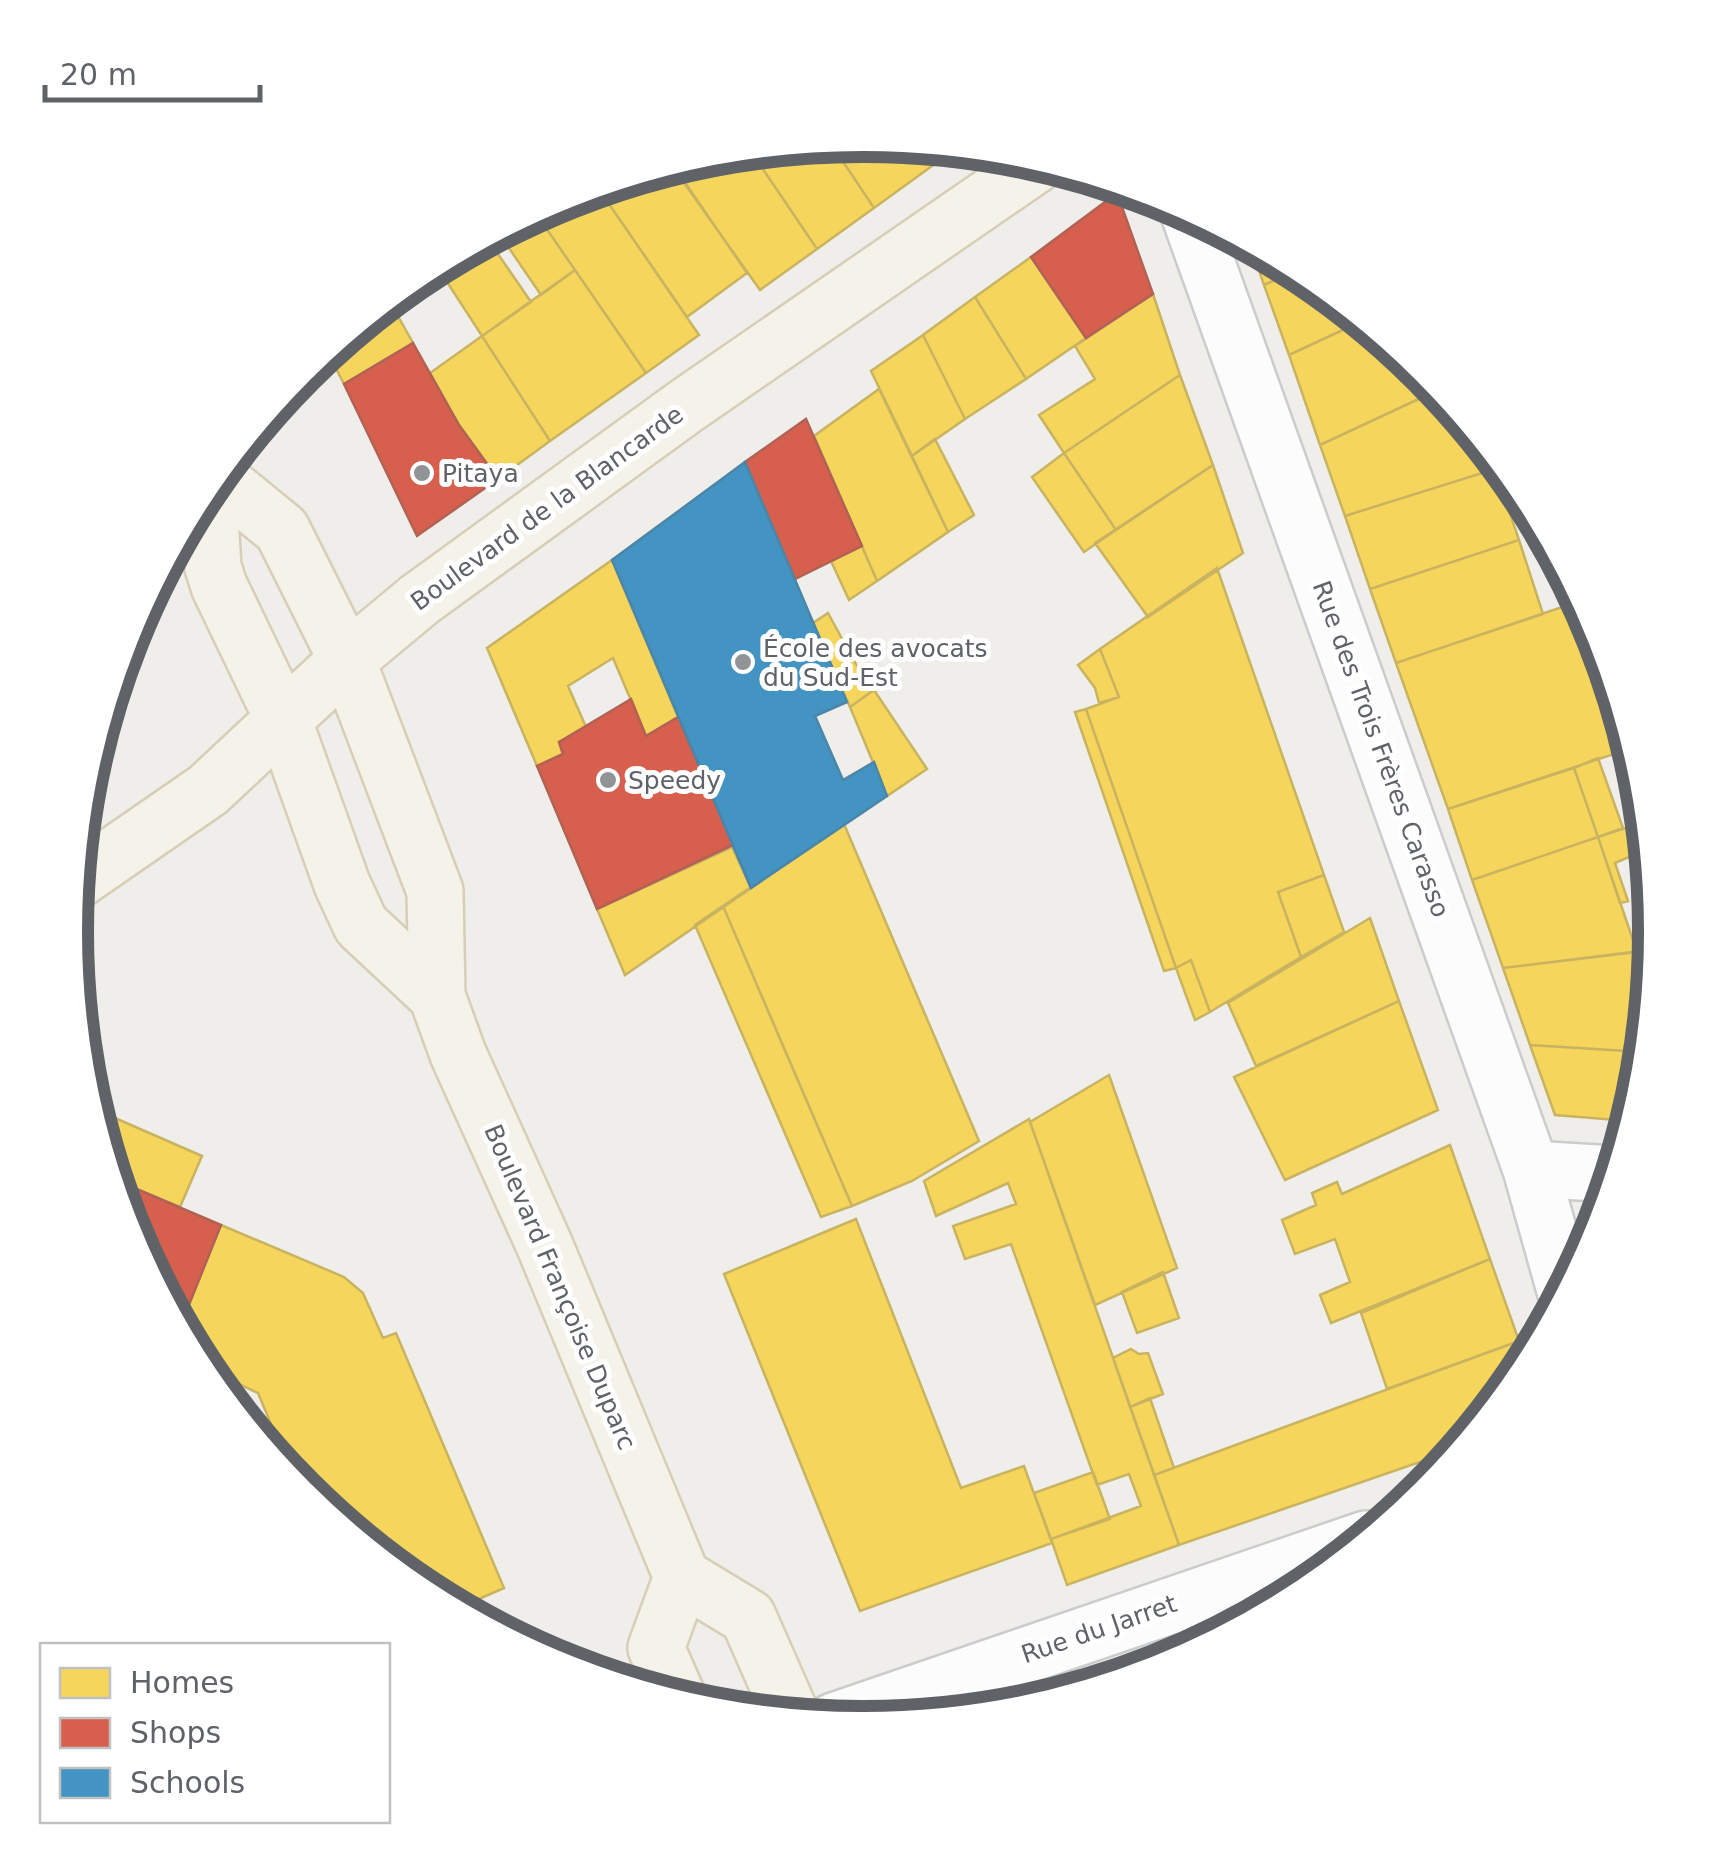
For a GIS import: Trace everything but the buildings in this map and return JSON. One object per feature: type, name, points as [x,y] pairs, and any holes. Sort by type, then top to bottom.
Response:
[{"type":"main road","name":"Boulevard de la Blancarde","points":[[90,872],[208,790],[346,660],[404,612],[686,406],[1024,174]]},
{"type":"main road","name":"Boulevard Françoise Duparc","points":[[229,486],[282,530],[346,660],[435,891],[437,996],[458,1054],[544,1244],[682,1578]]},
{"type":"main road","name":"Boulevard Françoise Duparc","points":[[210,514],[213,567],[219,586],[284,719],[342,884],[361,925],[437,996]]},
{"type":"main road","points":[[671,1682],[656,1648],[682,1578],[748,1617],[786,1702]]},
{"type":"street","name":"Rue des Trois Frères Carasso","points":[[1195,232],[1531,1169],[1560,1271]]},
{"type":"street","points":[[1531,1169],[1598,1173]]},
{"type":"street","name":"Rue du Jarret","points":[[879,1706],[1324,1553]]},
{"type":"place","name":"Pitaya","points":[[422,473]]},
{"type":"place","name":"École des avocats du Sud-Est","points":[[743,662]]},
{"type":"place","name":"Speedy","points":[[608,780]]}]
